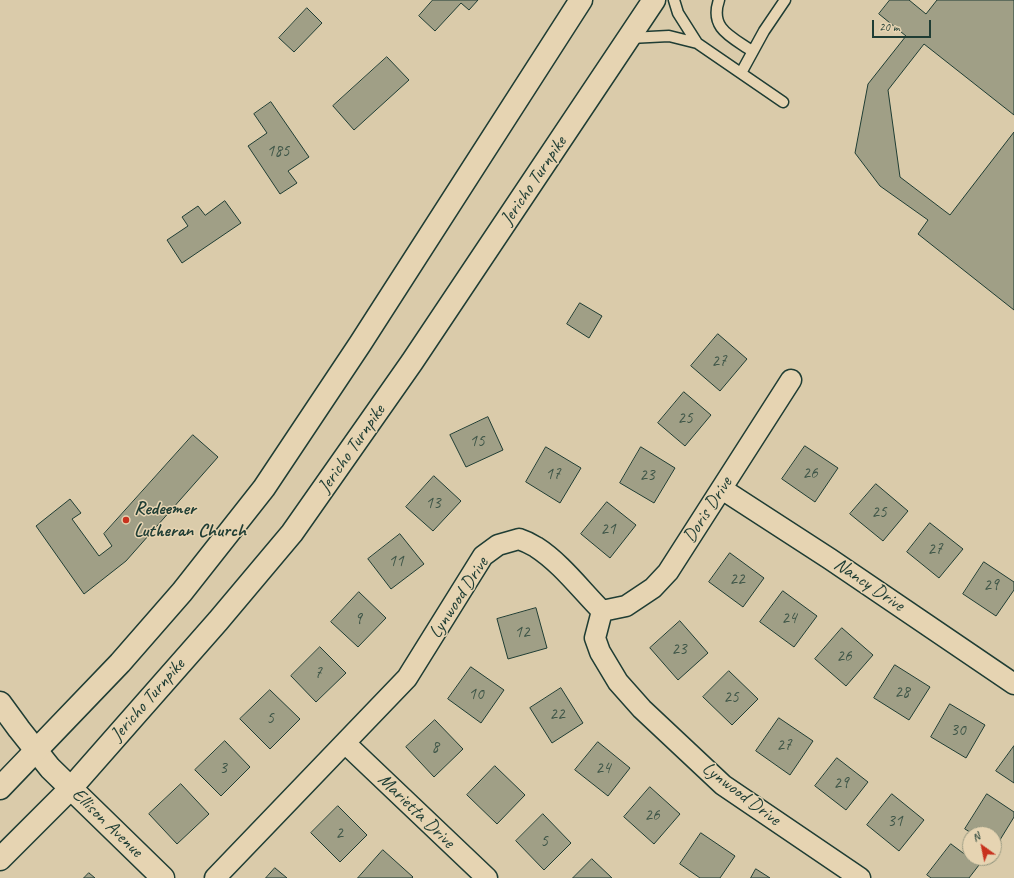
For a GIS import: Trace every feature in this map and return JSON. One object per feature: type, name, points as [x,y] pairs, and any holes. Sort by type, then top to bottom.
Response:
[{"type":"main road","points":[[0,788],[120,663],[182,592],[264,488],[360,344],[581,0]]},
{"type":"main road","name":"Jericho Turnpike","points":[[0,858],[71,788],[218,621],[292,533],[412,362],[654,0]]},
{"type":"main road","name":"Ellison Avenue","points":[[0,702],[50,768],[163,878]]},
{"type":"street","name":"Doris Drive","points":[[602,611],[626,606],[653,588],[668,572],[791,380]]},
{"type":"street","name":"Nancy Drive","points":[[722,489],[830,559],[1014,684]]},
{"type":"street","name":"Lynwood Drive","points":[[214,878],[408,678],[483,556],[498,545],[519,539],[536,547],[568,574],[582,592],[602,611],[595,638],[600,652],[618,682],[642,709],[723,785],[860,878]]},
{"type":"street","name":"Marietta Drive","points":[[345,743],[487,878]]},
{"type":"lane","points":[[674,0],[678,13],[697,42],[783,102]]},
{"type":"lane","points":[[719,0],[716,16],[719,27],[752,51]]},
{"type":"lane","points":[[741,73],[764,31],[785,0]]},
{"type":"lane","points":[[630,38],[669,36],[697,42]]},
{"type":"building","points":[[433,0],[478,0],[469,10],[461,3],[435,31],[419,16]]},
{"type":"building","points":[[890,0],[909,0],[926,14],[937,0],[1014,0],[1014,115],[924,44],[888,90],[900,177],[950,215],[1014,132],[1014,310],[918,234],[928,220],[880,186],[855,153],[868,84],[906,36],[879,14]]},
{"type":"building","points":[[307,8],[322,23],[294,52],[279,38]]},
{"type":"building","points":[[387,57],[409,80],[354,130],[333,106]]},
{"type":"building","points":[[271,102],[309,157],[288,171],[297,183],[280,194],[248,146],[267,133],[254,114]]},
{"type":"building","points":[[225,201],[241,223],[182,263],[167,240],[188,226],[182,217],[198,206],[205,215]]},
{"type":"building","points":[[580,303],[602,316],[589,338],[567,324]]},
{"type":"building","points":[[718,334],[747,359],[720,391],[691,366]]},
{"type":"building","points":[[684,392],[711,415],[685,446],[658,423]]},
{"type":"building","points":[[488,417],[503,450],[466,467],[450,435]]},
{"type":"building","name":"Redeemer Lutheran Church","points":[[193,435],[218,457],[126,561],[84,594],[36,526],[70,499],[81,513],[72,519],[99,556],[112,546],[104,534]]},
{"type":"building","points":[[805,446],[838,468],[815,502],[782,479]]},
{"type":"building","points":[[546,447],[581,468],[560,503],[526,482]]},
{"type":"building","points":[[641,447],[675,468],[654,503],[620,483]]},
{"type":"building","points":[[434,476],[461,501],[433,531],[406,507]]},
{"type":"building","points":[[876,484],[908,511],[883,541],[850,514]]},
{"type":"building","points":[[607,502],[636,525],[610,558],[581,534]]},
{"type":"building","points":[[930,523],[963,549],[939,578],[907,552]]},
{"type":"building","points":[[400,534],[424,564],[391,589],[368,559]]},
{"type":"building","points":[[730,553],[764,578],[743,607],[709,582]]},
{"type":"building","points":[[984,562],[1014,582],[1014,590],[996,616],[963,594]]},
{"type":"building","points":[[783,591],[817,616],[794,647],[760,622]]},
{"type":"building","points":[[359,592],[386,618],[358,647],[331,622]]},
{"type":"building","points":[[536,608],[547,648],[508,659],[497,619]]},
{"type":"building","points":[[680,621],[708,653],[678,680],[650,648]]},
{"type":"building","points":[[842,628],[873,655],[846,686],[815,659]]},
{"type":"building","points":[[320,647],[346,673],[316,702],[291,676]]},
{"type":"building","points":[[895,665],[930,687],[909,720],[874,698]]},
{"type":"building","points":[[471,667],[504,690],[481,723],[448,699]]},
{"type":"building","points":[[729,671],[758,699],[732,725],[703,697]]},
{"type":"building","points":[[561,688],[583,723],[552,743],[530,708]]},
{"type":"building","points":[[270,690],[300,719],[270,749],[240,719]]},
{"type":"building","points":[[950,704],[985,725],[966,758],[931,737]]},
{"type":"building","points":[[779,718],[813,741],[790,775],[756,751]]},
{"type":"building","points":[[435,720],[463,749],[434,777],[406,747]]},
{"type":"building","points":[[225,741],[250,767],[221,796],[195,770]]},
{"type":"building","points":[[598,742],[630,768],[608,796],[575,770]]},
{"type":"building","points":[[1014,746],[1014,783],[996,771]]},
{"type":"building","points":[[837,758],[868,782],[846,810],[815,786]]},
{"type":"building","points":[[495,766],[525,795],[497,824],[467,795]]},
{"type":"building","points":[[181,784],[209,814],[177,844],[149,814]]},
{"type":"building","points":[[650,787],[680,814],[654,844],[624,817]]},
{"type":"building","points":[[892,794],[924,820],[899,851],[867,825]]},
{"type":"building","points":[[987,794],[1014,812],[1014,817],[1002,837],[1002,826],[967,826]]},
{"type":"building","points":[[338,806],[367,835],[340,862],[311,833]]},
{"type":"building","points":[[543,814],[571,843],[544,870],[516,841]]},
{"type":"building","points":[[701,833],[735,856],[720,878],[700,878],[680,864]]},
{"type":"building","points":[[951,844],[962,852],[962,866],[978,866],[969,878],[931,878],[927,875]]},
{"type":"building","points":[[383,850],[413,877],[358,878]]},
{"type":"building","points":[[592,859],[612,878],[573,878]]},
{"type":"building","points":[[275,868],[287,878],[266,878]]},
{"type":"building","points":[[756,869],[770,878],[751,878]]},
{"type":"building","points":[[89,873],[95,878],[84,878]]},
{"type":"place","name":"Redeemer Lutheran Church","points":[[126,520]]}]
